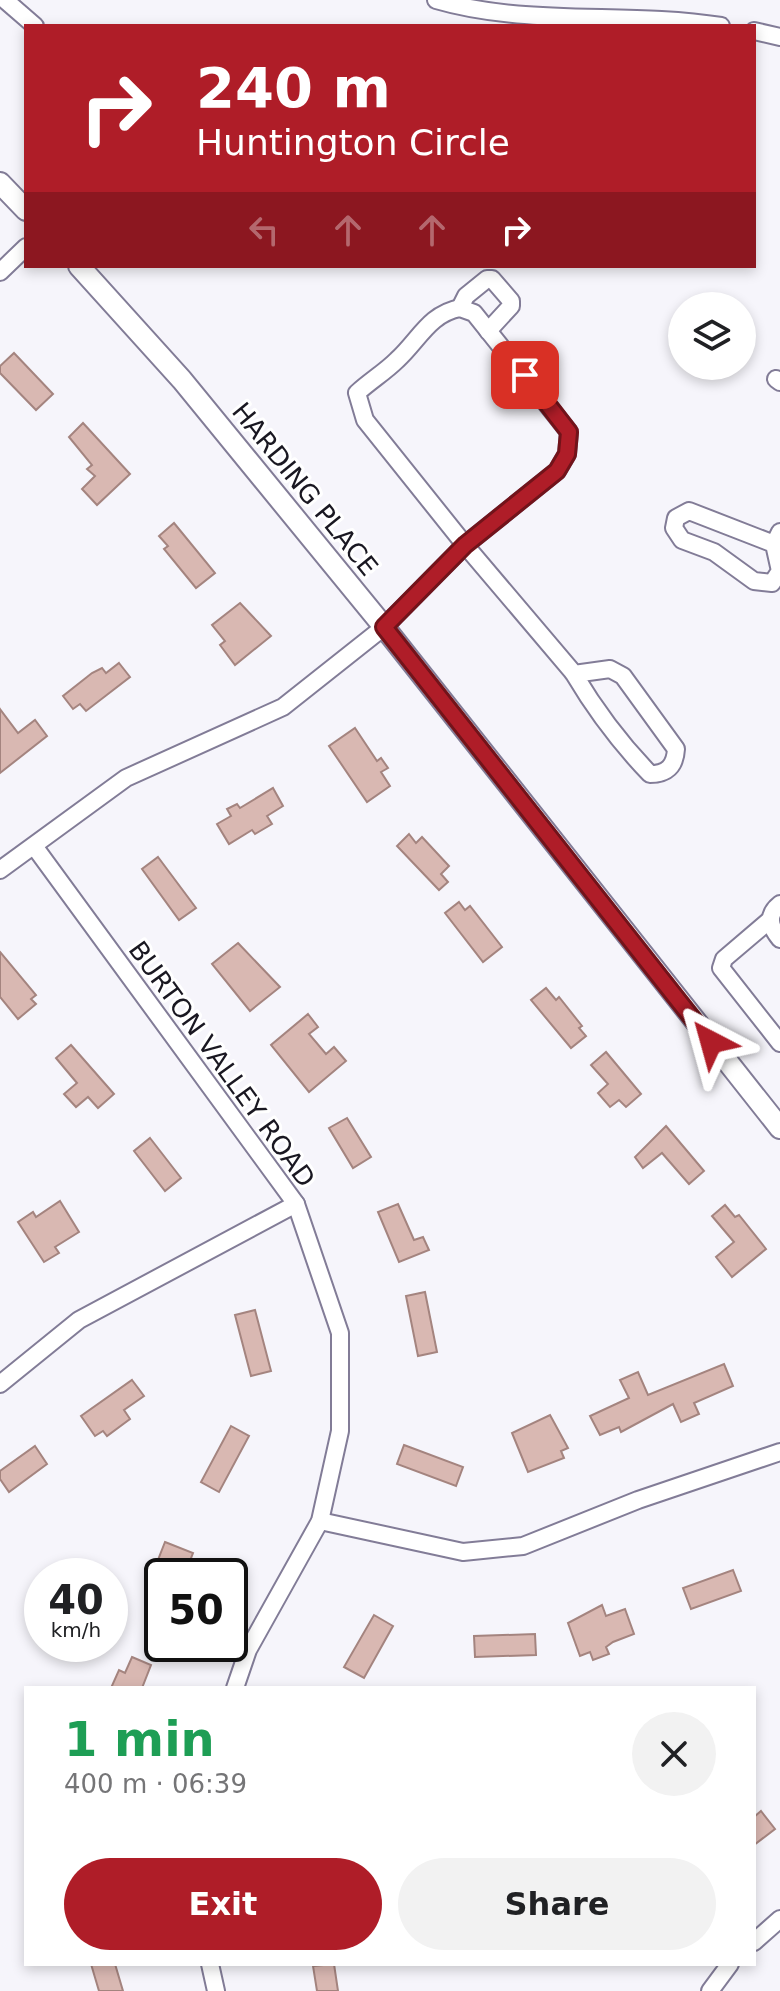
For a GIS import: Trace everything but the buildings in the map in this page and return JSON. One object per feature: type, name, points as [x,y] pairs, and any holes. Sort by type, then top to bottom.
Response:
[{"type":"main road","points":[[0,183],[24,208]]},
{"type":"main road","name":"HARDING PLACE","points":[[81,268],[182,380],[384,627],[780,1128]]},
{"type":"street","points":[[5,0],[33,24]]},
{"type":"street","points":[[436,0],[510,12],[686,24]]},
{"type":"street","points":[[756,31],[780,37]]},
{"type":"street","points":[[0,272],[24,249]]},
{"type":"street","points":[[460,308],[466,296],[487,279],[492,279],[511,301],[511,306],[488,331]]},
{"type":"street","points":[[0,870],[126,778],[283,707],[384,627],[465,545],[557,471],[567,454],[569,432],[474,313],[460,308],[446,310],[429,322],[401,357],[357,393],[365,420],[465,545],[574,674],[619,742],[650,774],[670,768],[676,761],[676,749],[623,676],[610,669],[574,674]]},
{"type":"street","points":[[689,511],[777,538],[780,571],[772,583],[757,582],[714,552],[682,540],[674,528],[676,518],[689,511]]},
{"type":"street","name":"BURTON VALLEY ROAD","points":[[34,846],[296,1204],[340,1333],[340,1431],[320,1521],[248,1650],[236,1686]]},
{"type":"street","points":[[780,904],[771,919],[724,959],[721,968],[780,1043]]},
{"type":"street","points":[[771,919],[771,929],[780,939]]},
{"type":"street","points":[[0,1384],[79,1320],[296,1204]]},
{"type":"street","points":[[320,1521],[463,1552],[523,1546],[638,1500],[780,1452]]},
{"type":"street","points":[[756,1940],[780,1919]]},
{"type":"street","points":[[210,1966],[216,1991]]},
{"type":"street","points":[[710,1991],[729,1966]]},
{"type":"route","points":[[525,375],[562,419],[569,432],[567,454],[557,471],[465,545],[384,627],[711,1042]]}]
